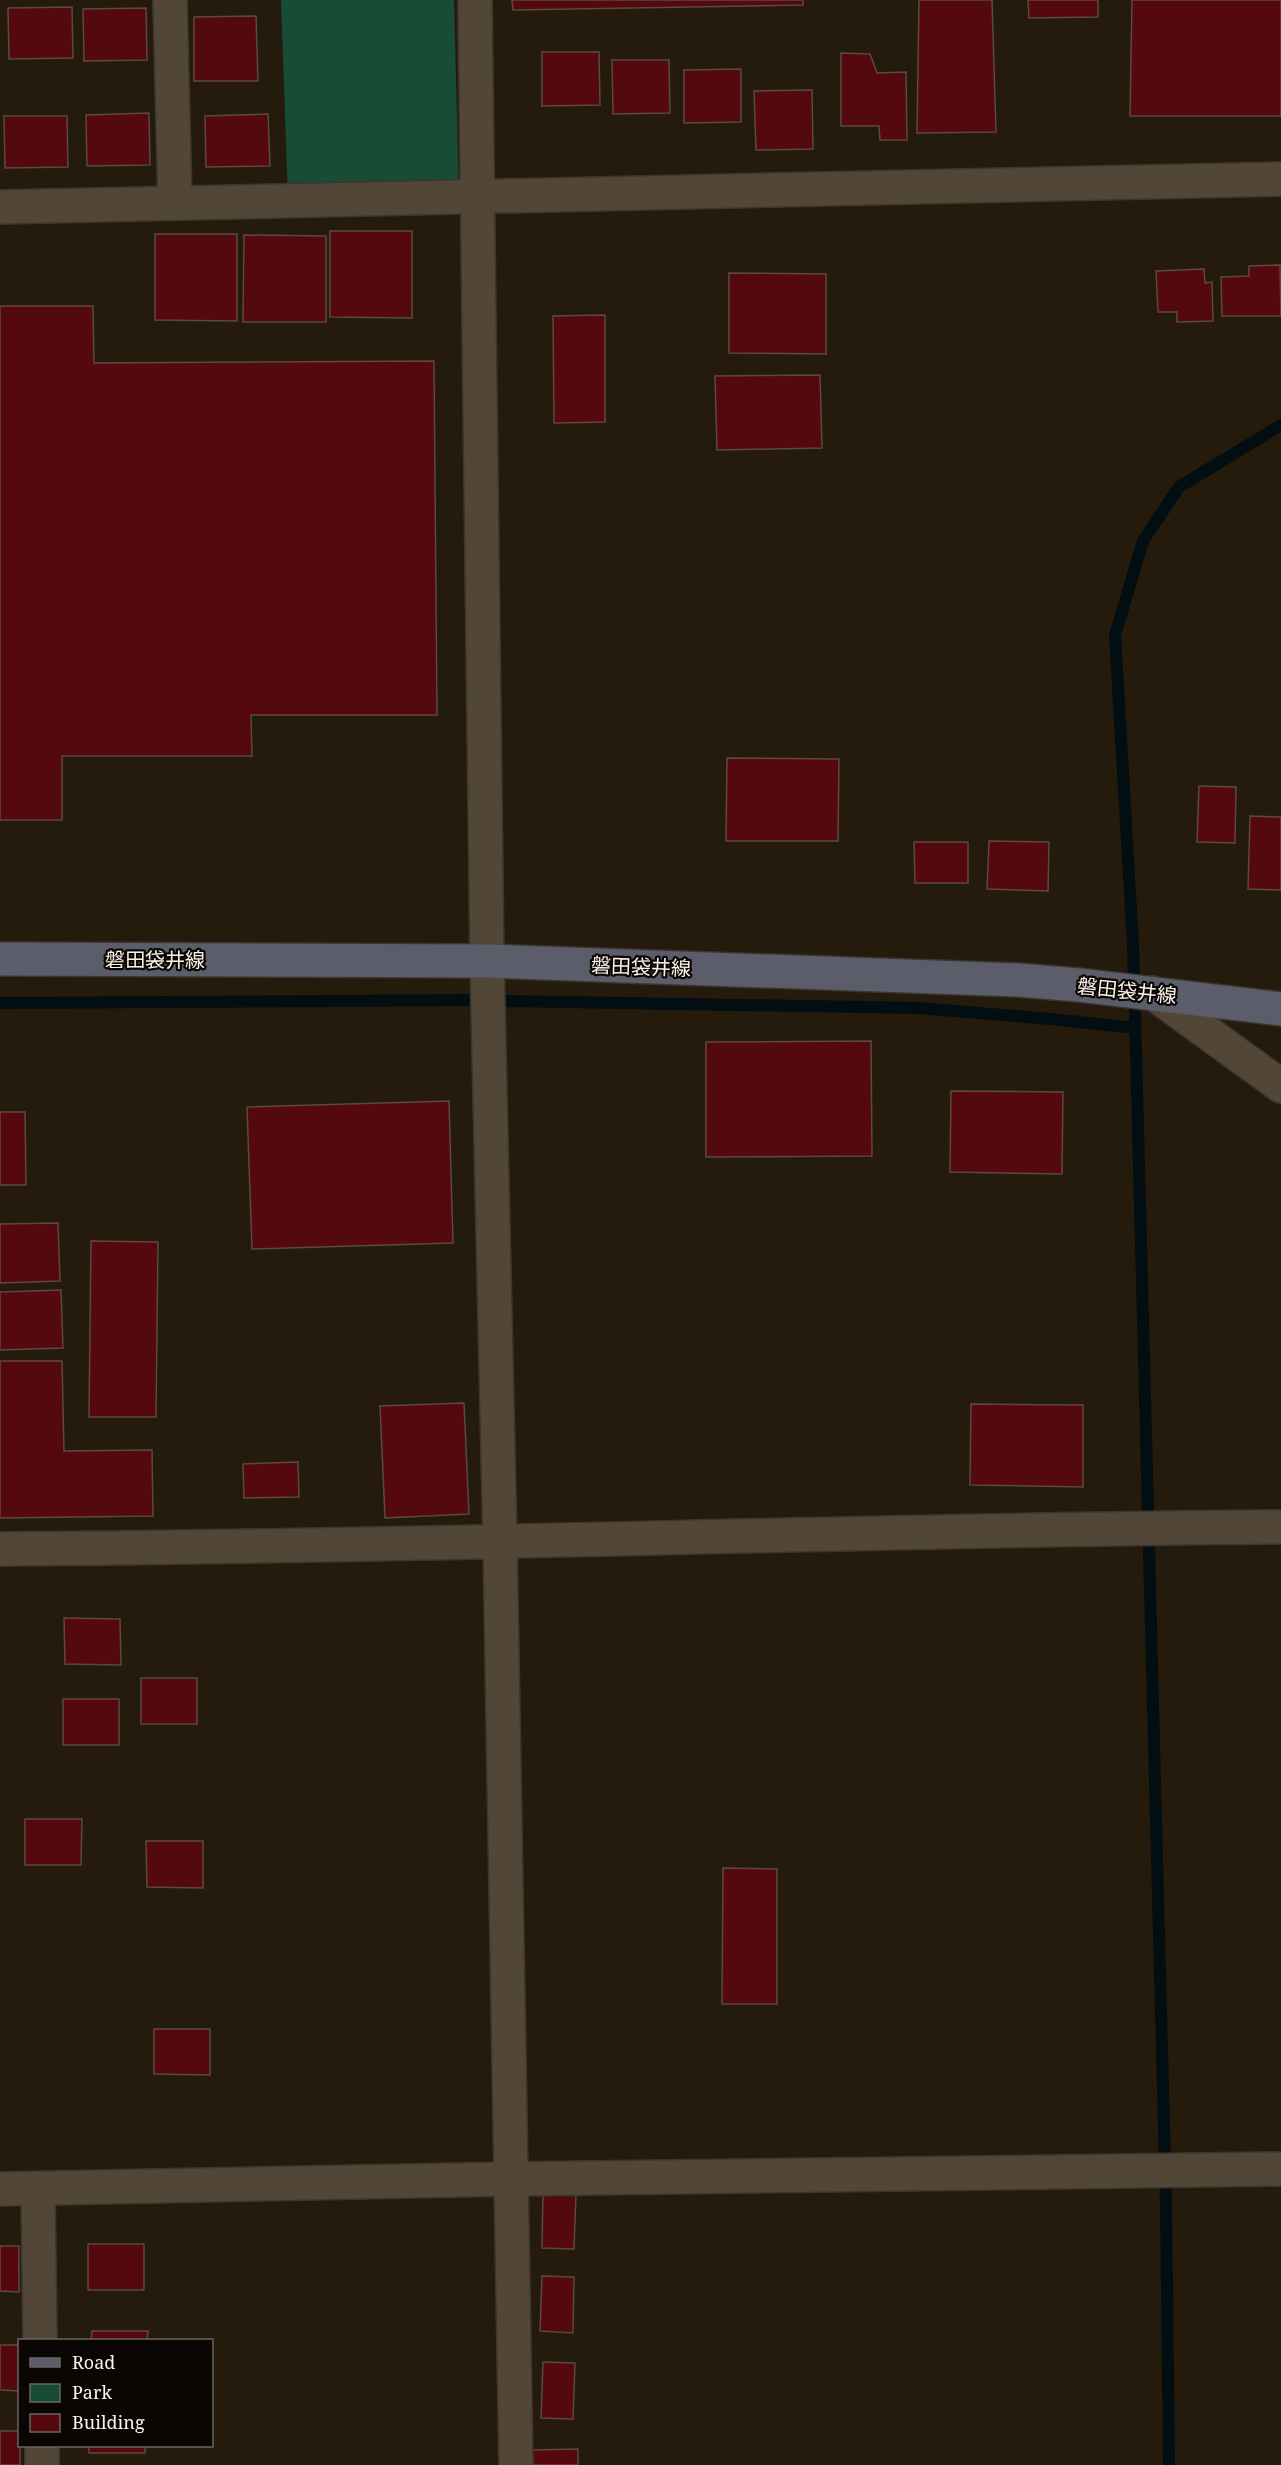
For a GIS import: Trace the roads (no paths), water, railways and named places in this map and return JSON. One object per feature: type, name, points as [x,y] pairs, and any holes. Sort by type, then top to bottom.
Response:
[{"type":"main road","name":"磐田袋井線","points":[[0,959],[487,961],[1018,980],[1153,993],[1281,1009]]},
{"type":"street","points":[[170,0],[175,203]]},
{"type":"street","points":[[475,0],[487,961],[516,2465]]},
{"type":"street","points":[[0,207],[1281,179]]},
{"type":"street","points":[[1153,993],[1281,1086]]},
{"type":"street","points":[[0,1549],[233,1548],[1105,1528],[1281,1527]]},
{"type":"street","points":[[0,2189],[512,2179],[1281,2169]]},
{"type":"street","points":[[38,2188],[40,2339]]},
{"type":"street","points":[[42,2447],[42,2465]]},
{"type":"waterway","points":[[1169,2465],[1166,2204],[1133,945],[1115,635],[1143,541],[1179,487],[1281,425]]},
{"type":"waterway","points":[[0,1003],[478,1000]]},
{"type":"waterway","points":[[502,1001],[919,1008],[1135,1028]]}]
